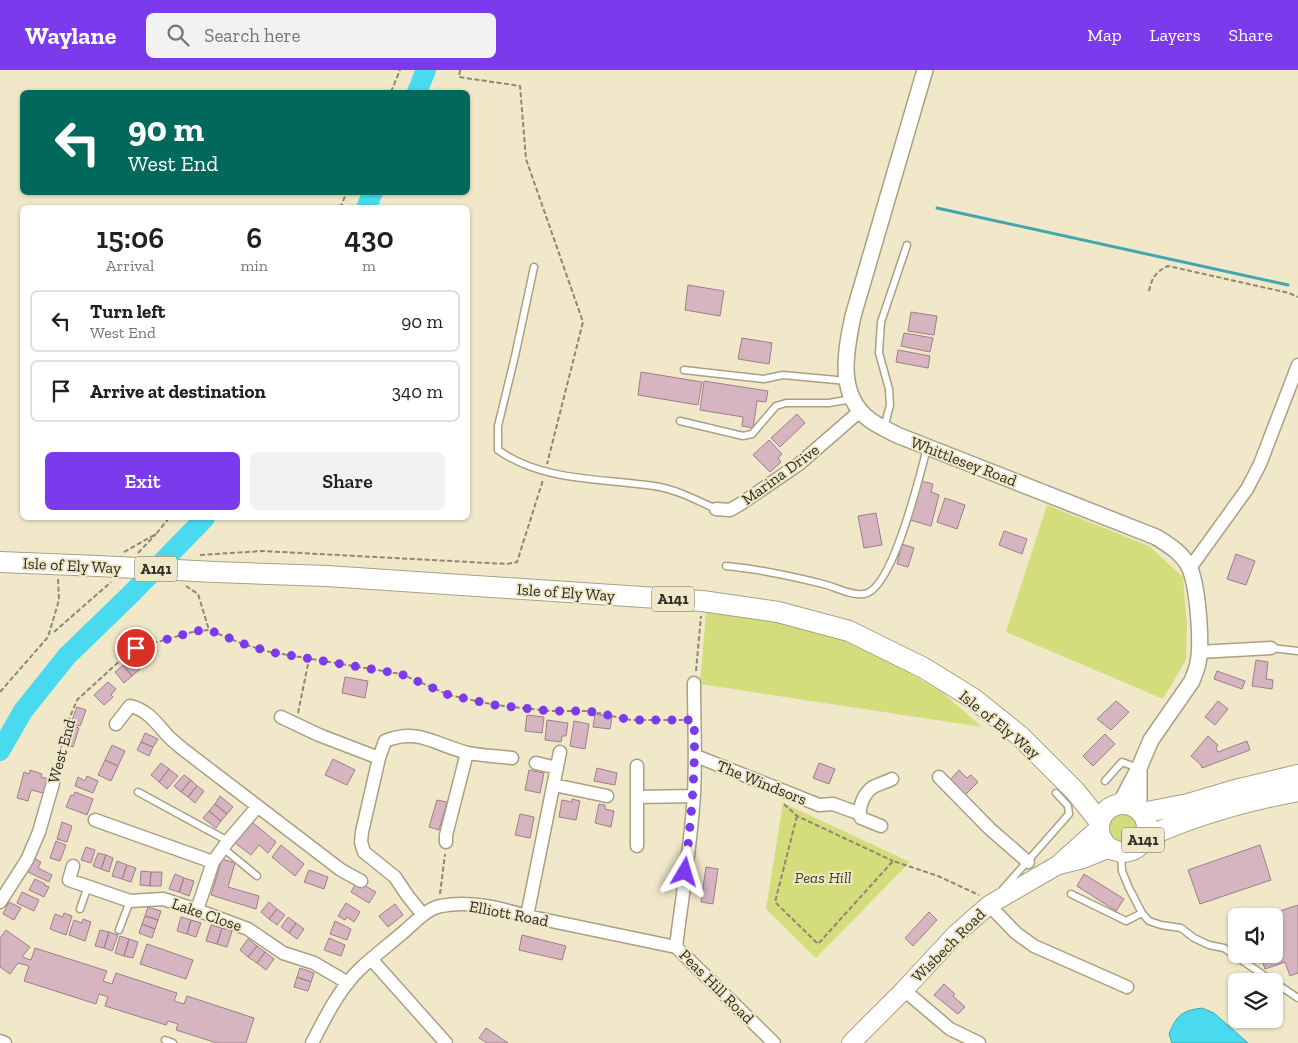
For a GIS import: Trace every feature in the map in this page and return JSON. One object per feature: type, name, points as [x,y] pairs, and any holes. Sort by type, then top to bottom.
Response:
[{"type":"highway","name":"Isle of Ely Way","points":[[0,562],[327,576],[702,601],[778,612],[849,631],[924,668],[974,699],[1020,736],[1076,791],[1118,814]]},
{"type":"highway","name":"A141","points":[[1298,775],[1235,790],[1188,804],[1118,814],[1100,836],[1116,850],[1135,848],[1145,838],[1168,827],[1212,812],[1298,791]]},
{"type":"highway","name":"A141","points":[[1118,814],[1147,825],[1145,838]]},
{"type":"main road","name":"Wisbech Road","points":[[851,1043],[957,933],[989,904],[1058,865],[1118,814]]},
{"type":"main road","name":"Wisbech Road","points":[[1058,865],[1116,850]]},
{"type":"street","points":[[856,404],[847,381],[845,353],[853,316],[925,70]]},
{"type":"street","points":[[1190,568],[1247,489],[1260,464],[1298,365]]},
{"type":"street","name":"Whittlesey Road","points":[[856,404],[870,421],[897,435],[1156,537],[1172,547],[1190,568],[1195,590],[1199,652],[1196,671],[1192,681],[1151,740],[1118,814]]},
{"type":"street","name":"Marina Drive","points":[[716,509],[730,510],[742,504],[799,464],[856,404]]},
{"type":"street","points":[[1199,652],[1272,648]]},
{"type":"street","name":"Peas Hill Road","points":[[694,683],[696,756],[694,796],[676,947],[774,1043]]},
{"type":"street","points":[[116,724],[130,706],[140,708],[148,713],[169,737],[184,750],[341,870],[361,881]]},
{"type":"street","points":[[281,717],[319,735],[379,758]]},
{"type":"street","points":[[423,915],[395,877],[364,852],[362,847],[362,832],[379,758],[385,741],[398,736],[411,735],[468,752],[512,758]]},
{"type":"street","points":[[446,842],[446,834],[468,752]]},
{"type":"street","points":[[527,916],[560,752]]},
{"type":"street","name":"The Windsors","points":[[696,756],[819,805],[833,804],[858,812],[861,818],[881,826]]},
{"type":"street","points":[[536,764],[557,768]]},
{"type":"street","points":[[637,766],[637,846]]},
{"type":"street","points":[[939,777],[990,829],[1028,862]]},
{"type":"street","points":[[858,812],[860,805],[871,788],[892,779]]},
{"type":"street","name":"West End","points":[[0,902],[27,860],[39,832],[53,783]]},
{"type":"street","points":[[554,785],[607,796]]},
{"type":"street","points":[[637,797],[694,796]]},
{"type":"street","points":[[197,910],[213,862],[257,807]]},
{"type":"street","points":[[95,820],[213,862]]},
{"type":"street","name":"Lake Close","points":[[73,866],[69,880],[130,901],[163,899],[197,910],[248,929],[283,953],[314,963],[348,983]]},
{"type":"street","name":"Elliott Road","points":[[312,1043],[326,1015],[348,983],[423,915],[438,906],[466,903],[676,947]]},
{"type":"street","points":[[989,904],[1016,933],[1034,946],[1127,987]]},
{"type":"street","points":[[372,960],[446,1043]]},
{"type":"street","points":[[904,990],[950,1029],[980,1043]]},
{"type":"street","points":[[0,1042],[5,1043]]},
{"type":"lane","points":[[884,428],[890,405],[889,389],[879,353],[881,322],[907,245]]},
{"type":"lane","name":"Marina Drive","points":[[534,266],[498,426],[498,450],[511,459],[545,472],[584,479],[656,486],[675,491],[716,509]]},
{"type":"lane","points":[[684,370],[764,379],[783,375],[847,381]]},
{"type":"lane","points":[[680,421],[743,436],[752,434],[776,406],[786,403],[856,404]]},
{"type":"lane","points":[[726,566],[824,584],[862,594],[871,592],[886,572],[901,538],[928,446]]},
{"type":"lane","points":[[1272,648],[1298,651]]},
{"type":"lane","points":[[1106,781],[1122,762],[1139,768]]},
{"type":"lane","points":[[138,792],[225,845],[257,876]]},
{"type":"lane","points":[[989,904],[1069,814],[1068,806],[1056,793]]},
{"type":"lane","points":[[1116,850],[1122,871],[1142,913],[1149,920],[1161,925],[1181,928],[1194,938],[1224,948],[1260,973]]},
{"type":"lane","points":[[80,909],[88,886]]},
{"type":"lane","points":[[1071,894],[1126,921],[1142,913]]},
{"type":"lane","points":[[119,930],[130,901]]},
{"type":"lane","points":[[1283,988],[1298,998]]},
{"type":"lane","points":[[165,1040],[173,1043]]},
{"type":"path","points":[[392,90],[400,70]]},
{"type":"path","points":[[204,554],[263,551],[507,564],[517,562],[545,472],[583,322],[526,159],[520,86],[459,77],[460,70]]},
{"type":"path","points":[[1149,291],[1151,281],[1157,272],[1168,266],[1289,293],[1298,297]]},
{"type":"path","points":[[137,554],[167,520]]},
{"type":"path","points":[[123,552],[156,534]]},
{"type":"path","points":[[0,692],[48,637],[59,600],[58,564]]},
{"type":"path","points":[[54,632],[111,582]]},
{"type":"path","points":[[182,584],[198,594],[209,630],[270,652],[401,674],[449,695],[495,705],[550,711],[588,711],[631,720],[694,720]]},
{"type":"path","points":[[694,683],[702,601]]},
{"type":"path","name":"West End","points":[[53,783],[66,727],[77,700],[136,648],[196,631],[209,630]]},
{"type":"path","points":[[296,723],[309,659]]},
{"type":"path","points":[[893,861],[818,944],[775,902],[797,816],[893,861],[938,876],[979,895],[989,904]]},
{"type":"path","points":[[438,906],[446,842]]},
{"type":"green space","points":[[1047,505],[1149,546],[1183,577],[1187,626],[1186,660],[1163,699],[1006,632]]},
{"type":"green space","points":[[706,612],[783,623],[844,641],[894,664],[942,692],[982,727],[700,684]]},
{"type":"green space","name":"Peas Hill","points":[[783,803],[910,862],[816,958],[766,909]]},
{"type":"green space","points":[[1123,813],[1133,817],[1137,827],[1133,837],[1123,841],[1113,837],[1109,827],[1113,817]]},
{"type":"water","points":[[1202,1008],[1214,1013],[1228,1025],[1228,1028],[1231,1028],[1248,1043],[1172,1043],[1169,1034],[1177,1018],[1189,1011]]},
{"type":"building","points":[[688,285],[724,291],[720,316],[685,310]]},
{"type":"building","points":[[911,312],[937,316],[934,335],[908,331]]},
{"type":"building","points":[[904,333],[933,338],[930,352],[901,346]]},
{"type":"building","points":[[742,338],[772,343],[769,364],[738,359]]},
{"type":"building","points":[[898,350],[930,356],[928,368],[896,362]]},
{"type":"building","points":[[641,372],[702,382],[698,405],[638,395]]},
{"type":"building","points":[[704,381],[768,391],[766,402],[757,401],[753,428],[742,426],[743,417],[700,410]]},
{"type":"building","points":[[797,414],[805,423],[780,447],[771,438]]},
{"type":"building","points":[[769,440],[782,454],[778,458],[781,462],[770,472],[753,455]]},
{"type":"building","points":[[921,481],[933,484],[931,492],[939,495],[931,526],[910,520]]},
{"type":"building","points":[[945,498],[965,505],[957,529],[937,522]]},
{"type":"building","points":[[876,513],[882,545],[864,548],[858,516]]},
{"type":"building","points":[[1004,531],[1027,539],[1022,554],[999,545]]},
{"type":"building","points":[[902,544],[914,548],[908,567],[897,564]]},
{"type":"building","points":[[1236,554],[1255,561],[1246,585],[1227,579]]},
{"type":"building","points":[[131,658],[140,669],[132,676],[123,665]]},
{"type":"building","points":[[1256,660],[1268,662],[1266,679],[1273,680],[1272,689],[1252,686]]},
{"type":"building","points":[[123,665],[132,676],[124,683],[115,672]]},
{"type":"building","points":[[1217,671],[1245,681],[1242,689],[1214,679]]},
{"type":"building","points":[[345,677],[368,681],[365,698],[342,693]]},
{"type":"building","points":[[108,682],[116,689],[111,695],[113,697],[104,705],[94,695]]},
{"type":"building","points":[[1116,701],[1129,712],[1111,730],[1097,719]]},
{"type":"building","points":[[1218,701],[1228,709],[1215,725],[1205,717]]},
{"type":"building","points":[[77,707],[86,710],[80,726],[71,723]]},
{"type":"building","points":[[595,714],[612,717],[610,729],[593,727]]},
{"type":"building","points":[[527,715],[544,717],[542,733],[525,731]]},
{"type":"building","points":[[547,720],[568,723],[566,736],[562,736],[561,742],[545,740]]},
{"type":"building","points":[[574,721],[589,724],[585,749],[570,746]]},
{"type":"building","points":[[71,725],[79,728],[73,747],[64,744]]},
{"type":"building","points":[[145,733],[158,739],[153,747],[141,742]]},
{"type":"building","points":[[1105,734],[1115,744],[1093,766],[1083,756]]},
{"type":"building","points":[[1208,736],[1218,745],[1216,748],[1218,752],[1247,741],[1250,750],[1202,768],[1191,756]]},
{"type":"building","points":[[141,742],[153,747],[149,756],[137,750]]},
{"type":"building","points":[[112,745],[125,751],[118,766],[105,760]]},
{"type":"building","points":[[333,759],[355,770],[347,785],[325,775]]},
{"type":"building","points":[[105,760],[118,766],[111,781],[98,775]]},
{"type":"building","points":[[161,763],[169,769],[159,782],[151,775]]},
{"type":"building","points":[[819,763],[835,769],[829,784],[813,778]]},
{"type":"building","points":[[597,768],[617,773],[615,785],[594,781]]},
{"type":"building","points":[[169,769],[178,776],[167,789],[159,782]]},
{"type":"building","points":[[30,770],[42,774],[41,777],[48,779],[43,793],[31,790],[28,801],[17,798],[24,772],[29,774]]},
{"type":"building","points":[[529,770],[544,773],[540,793],[525,790]]},
{"type":"building","points":[[959,770],[967,778],[971,775],[978,782],[964,796],[949,781]]},
{"type":"building","points":[[184,775],[191,780],[181,792],[174,786]]},
{"type":"building","points":[[87,776],[98,781],[93,793],[75,786],[78,777],[85,781]]},
{"type":"building","points":[[191,780],[197,786],[188,797],[181,792]]},
{"type":"building","points":[[197,786],[204,791],[195,803],[188,797]]},
{"type":"building","points":[[75,792],[93,799],[87,815],[66,807],[71,795],[73,796]]},
{"type":"building","points":[[220,796],[233,807],[227,814],[215,804]]},
{"type":"building","points":[[572,799],[580,801],[576,820],[559,817],[562,800],[572,802]]},
{"type":"building","points":[[437,800],[447,802],[439,830],[429,827]]},
{"type":"building","points":[[215,804],[227,814],[221,821],[209,811]]},
{"type":"building","points":[[599,804],[605,805],[605,809],[614,811],[611,827],[595,823]]},
{"type":"building","points":[[209,811],[221,821],[216,828],[203,818]]},
{"type":"building","points":[[520,814],[534,817],[530,838],[515,835]]},
{"type":"building","points":[[62,822],[72,826],[67,842],[57,839]]},
{"type":"building","points":[[252,822],[276,842],[268,853],[259,845],[251,855],[235,843]]},
{"type":"building","points":[[56,841],[66,845],[60,861],[50,858]]},
{"type":"building","points":[[281,845],[304,864],[295,876],[272,857]]},
{"type":"building","points":[[1260,845],[1271,880],[1200,904],[1188,870]]},
{"type":"building","points":[[86,847],[95,850],[91,863],[81,860]]},
{"type":"building","points":[[98,853],[106,855],[101,869],[93,866]]},
{"type":"building","points":[[106,855],[113,858],[109,872],[101,869]]},
{"type":"building","points":[[34,858],[41,862],[38,868],[52,875],[49,882],[28,872]]},
{"type":"building","points":[[222,859],[235,863],[228,887],[259,896],[256,909],[211,895]]},
{"type":"building","points":[[117,861],[127,865],[122,879],[112,876]]},
{"type":"building","points":[[127,865],[136,868],[131,882],[122,879]]},
{"type":"building","points":[[706,867],[718,869],[713,904],[701,902]]},
{"type":"building","points":[[309,870],[328,877],[324,889],[304,882]]},
{"type":"building","points":[[141,871],[151,872],[150,886],[140,885]]},
{"type":"building","points":[[151,872],[162,872],[161,886],[150,886]]},
{"type":"building","points":[[175,874],[184,878],[179,892],[169,889]]},
{"type":"building","points":[[1084,874],[1124,899],[1116,911],[1077,886]]},
{"type":"building","points":[[184,878],[194,881],[189,896],[179,892]]},
{"type":"building","points":[[35,879],[49,887],[44,897],[29,890]]},
{"type":"building","points":[[357,881],[376,892],[369,903],[351,892]]},
{"type":"building","points":[[22,892],[39,900],[34,911],[17,903]]},
{"type":"building","points":[[9,902],[21,908],[14,920],[3,914]]},
{"type":"building","points":[[269,902],[277,909],[269,919],[261,912]]},
{"type":"building","points":[[346,903],[360,912],[354,922],[347,917],[345,920],[338,916]]},
{"type":"building","points":[[395,904],[403,915],[388,927],[379,916]]},
{"type":"building","points":[[1298,905],[1298,973],[1290,976],[1285,962],[1283,963],[1283,910]]},
{"type":"building","points":[[148,907],[161,911],[158,920],[145,916]]},
{"type":"building","points":[[277,909],[285,915],[277,925],[269,919]]},
{"type":"building","points":[[929,912],[937,920],[913,946],[905,938]]},
{"type":"building","points":[[64,913],[72,916],[66,935],[50,929],[55,914],[63,917]]},
{"type":"building","points":[[145,916],[158,920],[155,929],[142,924]]},
{"type":"building","points":[[181,917],[191,920],[187,934],[177,931]]},
{"type":"building","points":[[288,917],[296,923],[289,933],[281,927]]},
{"type":"building","points":[[83,919],[91,922],[85,941],[69,935],[74,920],[82,923]]},
{"type":"building","points":[[191,920],[201,923],[196,937],[187,934]]},
{"type":"building","points":[[335,921],[351,929],[347,940],[330,934]]},
{"type":"building","points":[[296,923],[304,929],[297,939],[289,933]]},
{"type":"building","points":[[142,924],[155,929],[152,938],[139,933]]},
{"type":"building","points":[[211,925],[222,928],[217,944],[206,941]]},
{"type":"building","points":[[222,928],[232,931],[227,947],[217,944]]},
{"type":"building","points":[[6,930],[30,947],[22,957],[31,960],[35,948],[107,971],[103,981],[112,984],[116,973],[177,993],[174,1001],[184,1004],[187,996],[254,1018],[246,1043],[217,1043],[176,1030],[178,1024],[168,1021],[166,1025],[105,1006],[108,997],[99,994],[96,1004],[24,981],[29,966],[18,963],[10,974],[0,967],[0,938]]},
{"type":"building","points":[[100,930],[109,932],[104,948],[95,946]]},
{"type":"building","points":[[109,932],[118,935],[112,951],[104,948]]},
{"type":"building","points":[[522,935],[566,946],[562,960],[519,950]]},
{"type":"building","points":[[120,936],[129,939],[124,956],[115,953]]},
{"type":"building","points":[[329,938],[345,945],[341,956],[324,950]]},
{"type":"building","points":[[129,939],[138,942],[133,958],[124,956]]},
{"type":"building","points":[[248,939],[257,946],[248,957],[240,950]]},
{"type":"building","points":[[147,944],[193,960],[186,979],[140,964]]},
{"type":"building","points":[[257,946],[265,952],[257,963],[248,957]]},
{"type":"building","points":[[265,952],[274,959],[266,970],[257,963]]},
{"type":"building","points":[[1263,963],[1282,963],[1265,969]]},
{"type":"building","points":[[300,968],[314,973],[311,982],[297,977]]},
{"type":"building","points":[[297,977],[311,982],[308,991],[294,987]]},
{"type":"building","points":[[944,984],[965,1007],[958,1014],[934,995]]},
{"type":"building","points":[[486,1028],[508,1043],[487,1043],[479,1038]]},
{"type":"waterway","points":[[418,90],[426,70]]},
{"type":"waterway","points":[[367,205],[372,195]]},
{"type":"waterway","points":[[937,208],[1288,285]]},
{"type":"waterway","points":[[0,751],[23,711],[67,656],[203,520]]},
{"type":"route","points":[[136,648],[196,631],[209,630],[270,652],[401,674],[449,695],[495,705],[550,711],[588,711],[631,720],[694,720],[696,756],[694,796],[685,872]]}]
